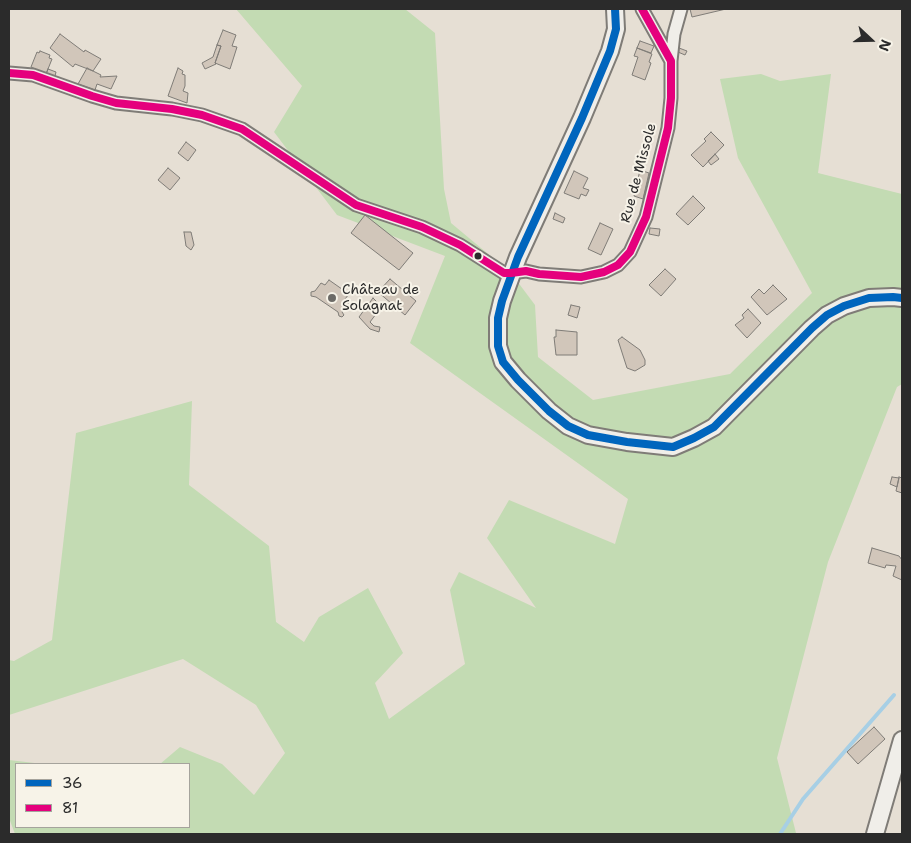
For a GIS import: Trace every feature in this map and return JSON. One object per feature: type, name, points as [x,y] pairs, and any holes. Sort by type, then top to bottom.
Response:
[{"type":"main road","points":[[615,9],[614,40],[599,79],[511,273],[498,318],[498,346],[503,362],[518,380],[555,416],[568,426],[588,436],[673,447],[714,427],[812,328],[828,315],[844,306],[870,298],[902,298]]},
{"type":"main road","points":[[875,834],[902,740]]},
{"type":"street","name":"Rue de Missole","points":[[511,273],[526,271],[539,274],[581,277],[604,272],[618,265],[630,252],[646,217],[668,128],[672,98],[671,61],[642,9]]},
{"type":"street","points":[[671,61],[674,34],[681,9]]},
{"type":"street","points":[[9,72],[32,75],[116,103],[172,109],[202,115],[242,129],[356,205],[422,227],[460,245],[504,273],[511,273]]},
{"type":"green space","points":[[236,9],[405,9],[435,33],[444,189],[451,223],[511,273],[535,305],[538,357],[593,400],[730,374],[812,293],[738,158],[720,79],[761,74],[780,81],[831,74],[818,173],[902,194],[902,384],[897,387],[828,562],[777,758],[796,833],[15,834],[9,818],[9,760],[34,763],[15,763],[15,828],[190,828],[190,763],[161,763],[180,747],[222,764],[254,795],[285,753],[256,705],[183,659],[9,715],[9,660],[14,661],[52,640],[76,433],[192,401],[189,485],[269,546],[276,622],[304,642],[319,617],[368,588],[403,653],[375,683],[389,719],[465,664],[450,590],[459,572],[536,608],[487,538],[509,500],[615,544],[628,499],[410,343],[445,256],[337,215],[274,132],[302,86]]},
{"type":"building","points":[[690,9],[726,9],[692,17]]},
{"type":"building","points":[[223,30],[236,35],[232,46],[237,47],[230,69],[215,63],[221,46],[217,45]]},
{"type":"building","points":[[60,34],[84,52],[85,50],[101,59],[93,71],[75,64],[73,67],[50,48]]},
{"type":"building","points":[[640,41],[654,46],[651,53],[637,48]]},
{"type":"building","points":[[217,45],[221,46],[216,64],[205,69],[202,63],[213,57]]},
{"type":"building","points":[[637,48],[652,54],[645,80],[632,75],[638,57],[634,56]]},
{"type":"building","points":[[679,48],[687,51],[685,55],[678,52]]},
{"type":"building","points":[[40,51],[50,55],[49,58],[52,59],[46,74],[31,67],[37,52],[39,53]]},
{"type":"building","points":[[87,68],[101,75],[100,77],[117,76],[111,89],[97,84],[95,90],[78,84]]},
{"type":"building","points":[[178,68],[185,75],[183,91],[188,93],[187,103],[168,96]]},
{"type":"building","points":[[48,69],[56,72],[55,76],[46,74]]},
{"type":"building","points":[[711,132],[724,145],[703,167],[691,155],[706,141],[704,139]]},
{"type":"building","points":[[186,142],[196,150],[188,161],[178,153]]},
{"type":"building","points":[[715,154],[719,159],[711,165],[708,161]]},
{"type":"building","points":[[168,168],[180,178],[170,190],[158,180]]},
{"type":"building","points":[[640,170],[649,173],[643,199],[634,196]]},
{"type":"building","points":[[574,171],[588,178],[583,188],[589,190],[586,196],[581,194],[579,199],[564,193]]},
{"type":"building","points":[[693,196],[705,208],[688,225],[676,214]]},
{"type":"building","points":[[555,213],[565,218],[563,223],[553,219]]},
{"type":"building","points":[[365,215],[413,253],[399,270],[351,233]]},
{"type":"building","points":[[600,223],[613,229],[601,255],[588,249]]},
{"type":"building","points":[[650,228],[660,229],[659,236],[649,234]]},
{"type":"building","points":[[184,232],[191,232],[194,245],[191,250],[186,246]]},
{"type":"building","points":[[665,269],[676,279],[661,296],[649,285]]},
{"type":"building","points":[[390,279],[416,301],[405,315],[378,292]]},
{"type":"building","name":"Château de Solagnat","points":[[329,280],[349,294],[345,299],[349,302],[342,312],[344,315],[342,317],[339,316],[338,312],[316,297],[311,296],[311,292],[315,291],[321,283],[325,285]]},
{"type":"building","points":[[773,285],[787,299],[767,315],[751,297],[759,289],[764,294]]},
{"type":"building","points":[[373,298],[378,303],[375,307],[379,310],[370,322],[374,326],[380,327],[379,332],[370,329],[359,317]]},
{"type":"building","points":[[571,305],[580,307],[577,318],[568,315]]},
{"type":"building","points":[[748,309],[761,323],[747,338],[735,325],[744,318],[742,315]]},
{"type":"building","points":[[556,330],[577,332],[577,355],[556,355],[554,337],[556,337]]},
{"type":"building","points":[[622,337],[640,350],[645,360],[645,365],[635,371],[627,368],[618,340]]},
{"type":"building","points":[[892,477],[899,478],[897,487],[890,484]]},
{"type":"building","points":[[899,477],[902,478],[902,493],[896,491]]},
{"type":"building","points":[[872,548],[899,556],[902,560],[902,580],[893,576],[896,566],[886,565],[885,568],[868,563]]},
{"type":"building","points":[[874,727],[885,739],[858,764],[847,752]]},
{"type":"waterway","points":[[780,834],[803,799],[894,695]]},
{"type":"transit line","name":"36","points":[[615,9],[616,29],[610,51],[582,118],[518,257],[502,301],[498,318],[498,346],[503,362],[518,380],[549,411],[568,426],[588,435],[673,447],[714,427],[827,315],[844,306],[869,298],[902,298]]},
{"type":"transit line","name":"81","points":[[9,73],[33,75],[116,103],[172,109],[202,115],[242,129],[356,205],[422,227],[460,245],[504,273],[526,271],[539,274],[581,277],[604,272],[618,265],[630,252],[646,217],[668,128],[671,98],[671,61],[642,9]]},
{"type":"place","name":"Château de Solagnat","points":[[332,298]]}]
